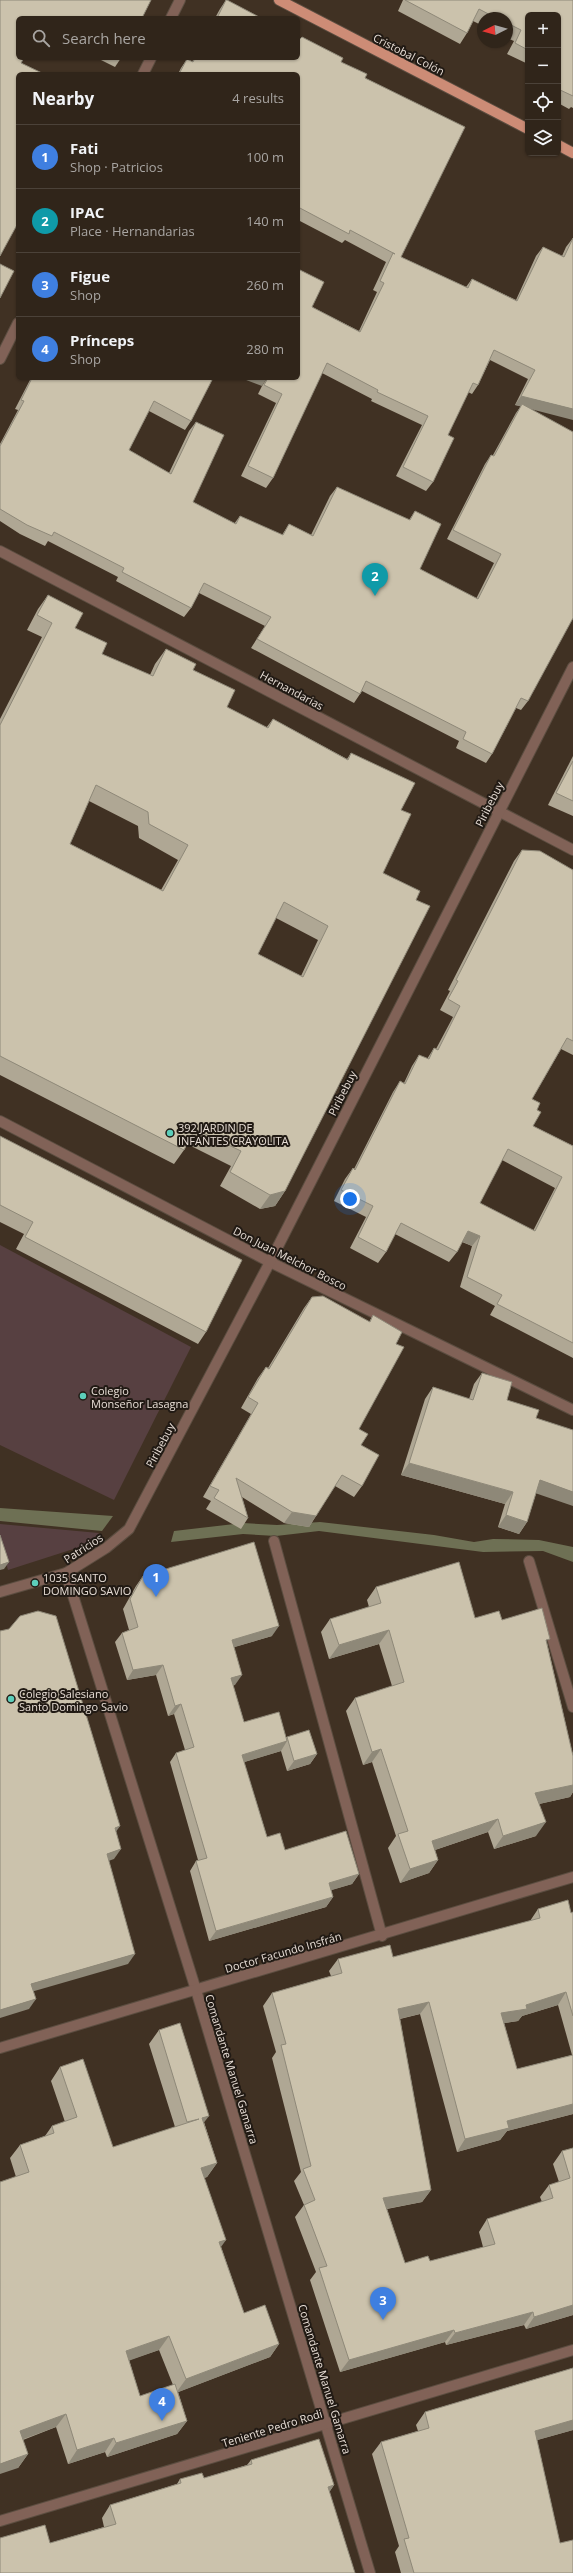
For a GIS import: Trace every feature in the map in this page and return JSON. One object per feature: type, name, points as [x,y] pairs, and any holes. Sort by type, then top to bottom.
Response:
[{"type":"main road","name":"Cristobal Colón","points":[[279,0],[525,127]]},
{"type":"main road","points":[[561,146],[573,152]]},
{"type":"street","points":[[172,16],[180,0]]},
{"type":"street","points":[[144,72],[150,60]]},
{"type":"street","points":[[0,359],[16,327]]},
{"type":"street","name":"Hernandarias","points":[[0,551],[573,850]]},
{"type":"street","name":"Piribebuy","points":[[129,1529],[270,1262],[573,667]]},
{"type":"street","name":"Don Juan Melchor Bosco","points":[[0,1121],[270,1262],[573,1410]]},
{"type":"street","name":"Patricios","points":[[0,1592],[66,1573],[106,1548],[129,1529]]},
{"type":"street","points":[[274,1541],[382,1936]]},
{"type":"street","points":[[529,1561],[573,1708]]},
{"type":"street","name":"Comandante Manuel Gamarra","points":[[66,1573],[196,1990],[370,2573]]},
{"type":"street","name":"Doctor Facundo Insfrán","points":[[0,2048],[382,1936],[573,1877]]},
{"type":"street","name":"Teniente Pedro Rodi","points":[[0,2521],[573,2350]]},
{"type":"shaded area","name":"Colegio Monseñor Lasagna","points":[[0,1245],[191,1347],[114,1500],[0,1445]]},
{"type":"shaded area","points":[[0,1508],[113,1516],[102,1531],[0,1521]]},
{"type":"shaded area","points":[[320,1522],[434,1535],[474,1542],[493,1539],[539,1540],[573,1547],[573,1562],[543,1551],[483,1552],[319,1531],[276,1536],[243,1534],[171,1542],[174,1531],[243,1523],[277,1525]]},
{"type":"shaded area","points":[[0,1524],[99,1533],[89,1544],[8,1570],[0,1541]]},
{"type":"building","points":[[0,0],[151,0],[143,16],[16,16],[16,60],[23,60],[21,63],[40,72],[16,72],[16,227],[0,256]]},
{"type":"building","points":[[227,0],[257,16],[218,16]]},
{"type":"building","points":[[405,0],[573,0],[573,96],[561,90],[561,12],[525,12],[525,48],[515,43],[521,30],[513,26],[513,12],[485,12],[479,9],[467,33]]},
{"type":"building","points":[[302,37],[343,58],[341,62],[367,74],[365,78],[465,127],[401,257],[468,288],[472,279],[517,301],[543,247],[564,257],[573,238],[573,409],[521,396],[535,370],[494,350],[478,385],[473,383],[448,435],[454,438],[433,482],[403,467],[428,416],[377,392],[378,390],[327,363],[273,478],[248,466],[282,394],[264,385],[267,380],[300,380],[300,270],[324,282],[312,307],[360,332],[384,283],[380,281],[393,253],[395,254],[350,230],[349,234],[300,208],[300,72],[180,72],[186,60],[193,62],[194,60],[300,60],[300,39]]},
{"type":"building","points":[[0,264],[14,271],[0,298]]},
{"type":"building","points":[[31,380],[212,380],[191,421],[154,401],[129,450],[171,474],[196,422],[224,435],[193,502],[236,524],[240,516],[283,535],[289,524],[313,536],[337,487],[410,520],[415,511],[441,524],[420,569],[478,599],[501,554],[453,530],[491,455],[494,456],[522,404],[573,432],[573,618],[528,701],[521,698],[492,754],[463,739],[466,732],[366,681],[360,694],[257,639],[271,617],[204,583],[191,608],[122,572],[124,568],[54,532],[52,536],[27,525],[0,509],[0,446],[24,401],[21,400]]},
{"type":"building","points":[[48,595],[83,613],[75,628],[107,643],[102,654],[153,676],[166,649],[196,664],[193,670],[235,690],[227,707],[268,728],[273,719],[348,760],[351,753],[415,783],[401,810],[411,814],[383,873],[420,891],[416,900],[430,906],[285,1191],[270,1195],[230,1172],[241,1151],[195,1129],[184,1150],[0,1056],[0,725],[52,623],[37,615]],"holes":[[[96,785],[148,812],[149,824],[188,845],[163,891],[70,844]],[[284,902],[328,926],[303,977],[258,954]]]},
{"type":"building","points":[[573,761],[573,801],[556,793]]},
{"type":"building","points":[[522,850],[540,851],[573,870],[573,1041],[567,1038],[532,1099],[540,1103],[537,1110],[541,1112],[533,1126],[573,1146],[573,1343],[497,1304],[502,1295],[467,1277],[480,1236],[468,1231],[457,1252],[401,1223],[386,1252],[358,1237],[373,1206],[341,1190],[353,1168],[355,1170],[400,1081],[405,1084],[419,1055],[429,1059],[434,1048],[438,1050],[460,1006],[448,999],[458,981],[456,980]],"holes":[[[508,1149],[562,1177],[535,1231],[480,1203]]]},
{"type":"building","points":[[0,1136],[242,1260],[206,1332],[25,1237],[33,1222],[0,1205]]},
{"type":"building","points":[[323,1296],[370,1322],[373,1315],[402,1332],[396,1344],[404,1347],[359,1429],[368,1434],[361,1445],[379,1455],[362,1486],[342,1475],[316,1516],[292,1512],[236,1478],[248,1518],[214,1498],[219,1490],[210,1486],[258,1403],[248,1397],[266,1367],[269,1369],[312,1297]]},
{"type":"building","points":[[482,1373],[512,1382],[507,1400],[539,1410],[536,1418],[573,1430],[573,1492],[540,1480],[527,1522],[506,1515],[513,1492],[409,1463],[433,1387],[473,1400]]},
{"type":"building","points":[[0,1535],[9,1562],[0,1565]]},
{"type":"building","points":[[254,1542],[279,1626],[232,1640],[242,1675],[231,1678],[244,1722],[279,1712],[287,1741],[242,1755],[267,1837],[280,1833],[285,1850],[346,1831],[359,1874],[329,1883],[333,1897],[216,1931],[196,1861],[207,1858],[176,1753],[194,1747],[181,1704],[175,1706],[163,1665],[133,1670],[122,1633],[138,1627],[130,1599],[143,1576]]},
{"type":"building","points":[[459,1562],[475,1618],[499,1611],[502,1620],[542,1608],[550,1639],[546,1640],[573,1756],[573,1785],[535,1793],[546,1822],[503,1836],[498,1819],[432,1841],[438,1860],[410,1869],[398,1834],[408,1831],[381,1749],[372,1752],[355,1698],[404,1682],[389,1630],[339,1645],[330,1619],[381,1603],[376,1587]]},
{"type":"building","points":[[38,1611],[56,1616],[120,1826],[115,1828],[121,1849],[107,1854],[135,1954],[31,1984],[36,1999],[0,2010],[0,1631],[9,1629],[20,1616]]},
{"type":"building","points":[[309,1730],[317,1754],[294,1761],[287,1737]]},
{"type":"building","points":[[568,1900],[571,1913],[573,1912],[573,2016],[566,1992],[526,2005],[527,2009],[501,2013],[517,2069],[573,2055],[573,2104],[507,2121],[509,2128],[465,2139],[429,2002],[398,2009],[431,2190],[383,2198],[405,2263],[428,2256],[430,2261],[495,2244],[487,2219],[553,2198],[549,2185],[570,2178],[562,2151],[573,2148],[573,2305],[534,2317],[533,2312],[455,2333],[454,2330],[349,2360],[319,2268],[327,2266],[304,2205],[315,2200],[303,2169],[311,2166],[281,2045],[286,2044],[272,1993],[342,1973],[338,1959],[390,1945],[393,1957],[540,1918],[538,1909]]},
{"type":"building","points":[[180,2023],[209,2116],[202,2118],[217,2163],[201,2168],[226,2240],[219,2242],[244,2313],[265,2305],[279,2344],[186,2379],[169,2336],[126,2351],[140,2396],[175,2384],[187,2421],[116,2443],[114,2438],[77,2450],[66,2414],[20,2431],[28,2454],[0,2464],[0,2182],[29,2172],[20,2145],[54,2133],[52,2126],[77,2117],[60,2067],[83,2059],[113,2147],[199,2119],[187,2122],[159,2030]]},
{"type":"building","points":[[573,2368],[573,2420],[535,2431],[560,2543],[573,2540],[573,2573],[414,2573],[404,2539],[409,2538],[381,2442],[429,2428],[425,2412]]},
{"type":"building","points":[[319,2439],[334,2485],[328,2487],[355,2573],[0,2573],[0,2538],[45,2525],[50,2543],[116,2524],[110,2505],[181,2483],[180,2479],[202,2473],[204,2478],[252,2464],[251,2460]]},
{"type":"place","name":"IPAC","points":[[375,596]]},
{"type":"place","name":"392 JARDIN DE INFANTES CRAYOLITA","points":[[170,1133]]},
{"type":"place","name":"Colegio Monseñor Lasagna","points":[[83,1396]]},
{"type":"place","name":"1035 SANTO DOMINGO SAVIO","points":[[35,1583]]},
{"type":"place","name":"Fati","points":[[156,1597]]},
{"type":"place","name":"Colegio Salesiano Santo Domingo Savio","points":[[11,1699]]},
{"type":"place","name":"Figue","points":[[383,2320]]},
{"type":"place","name":"Prínceps","points":[[162,2421]]}]
